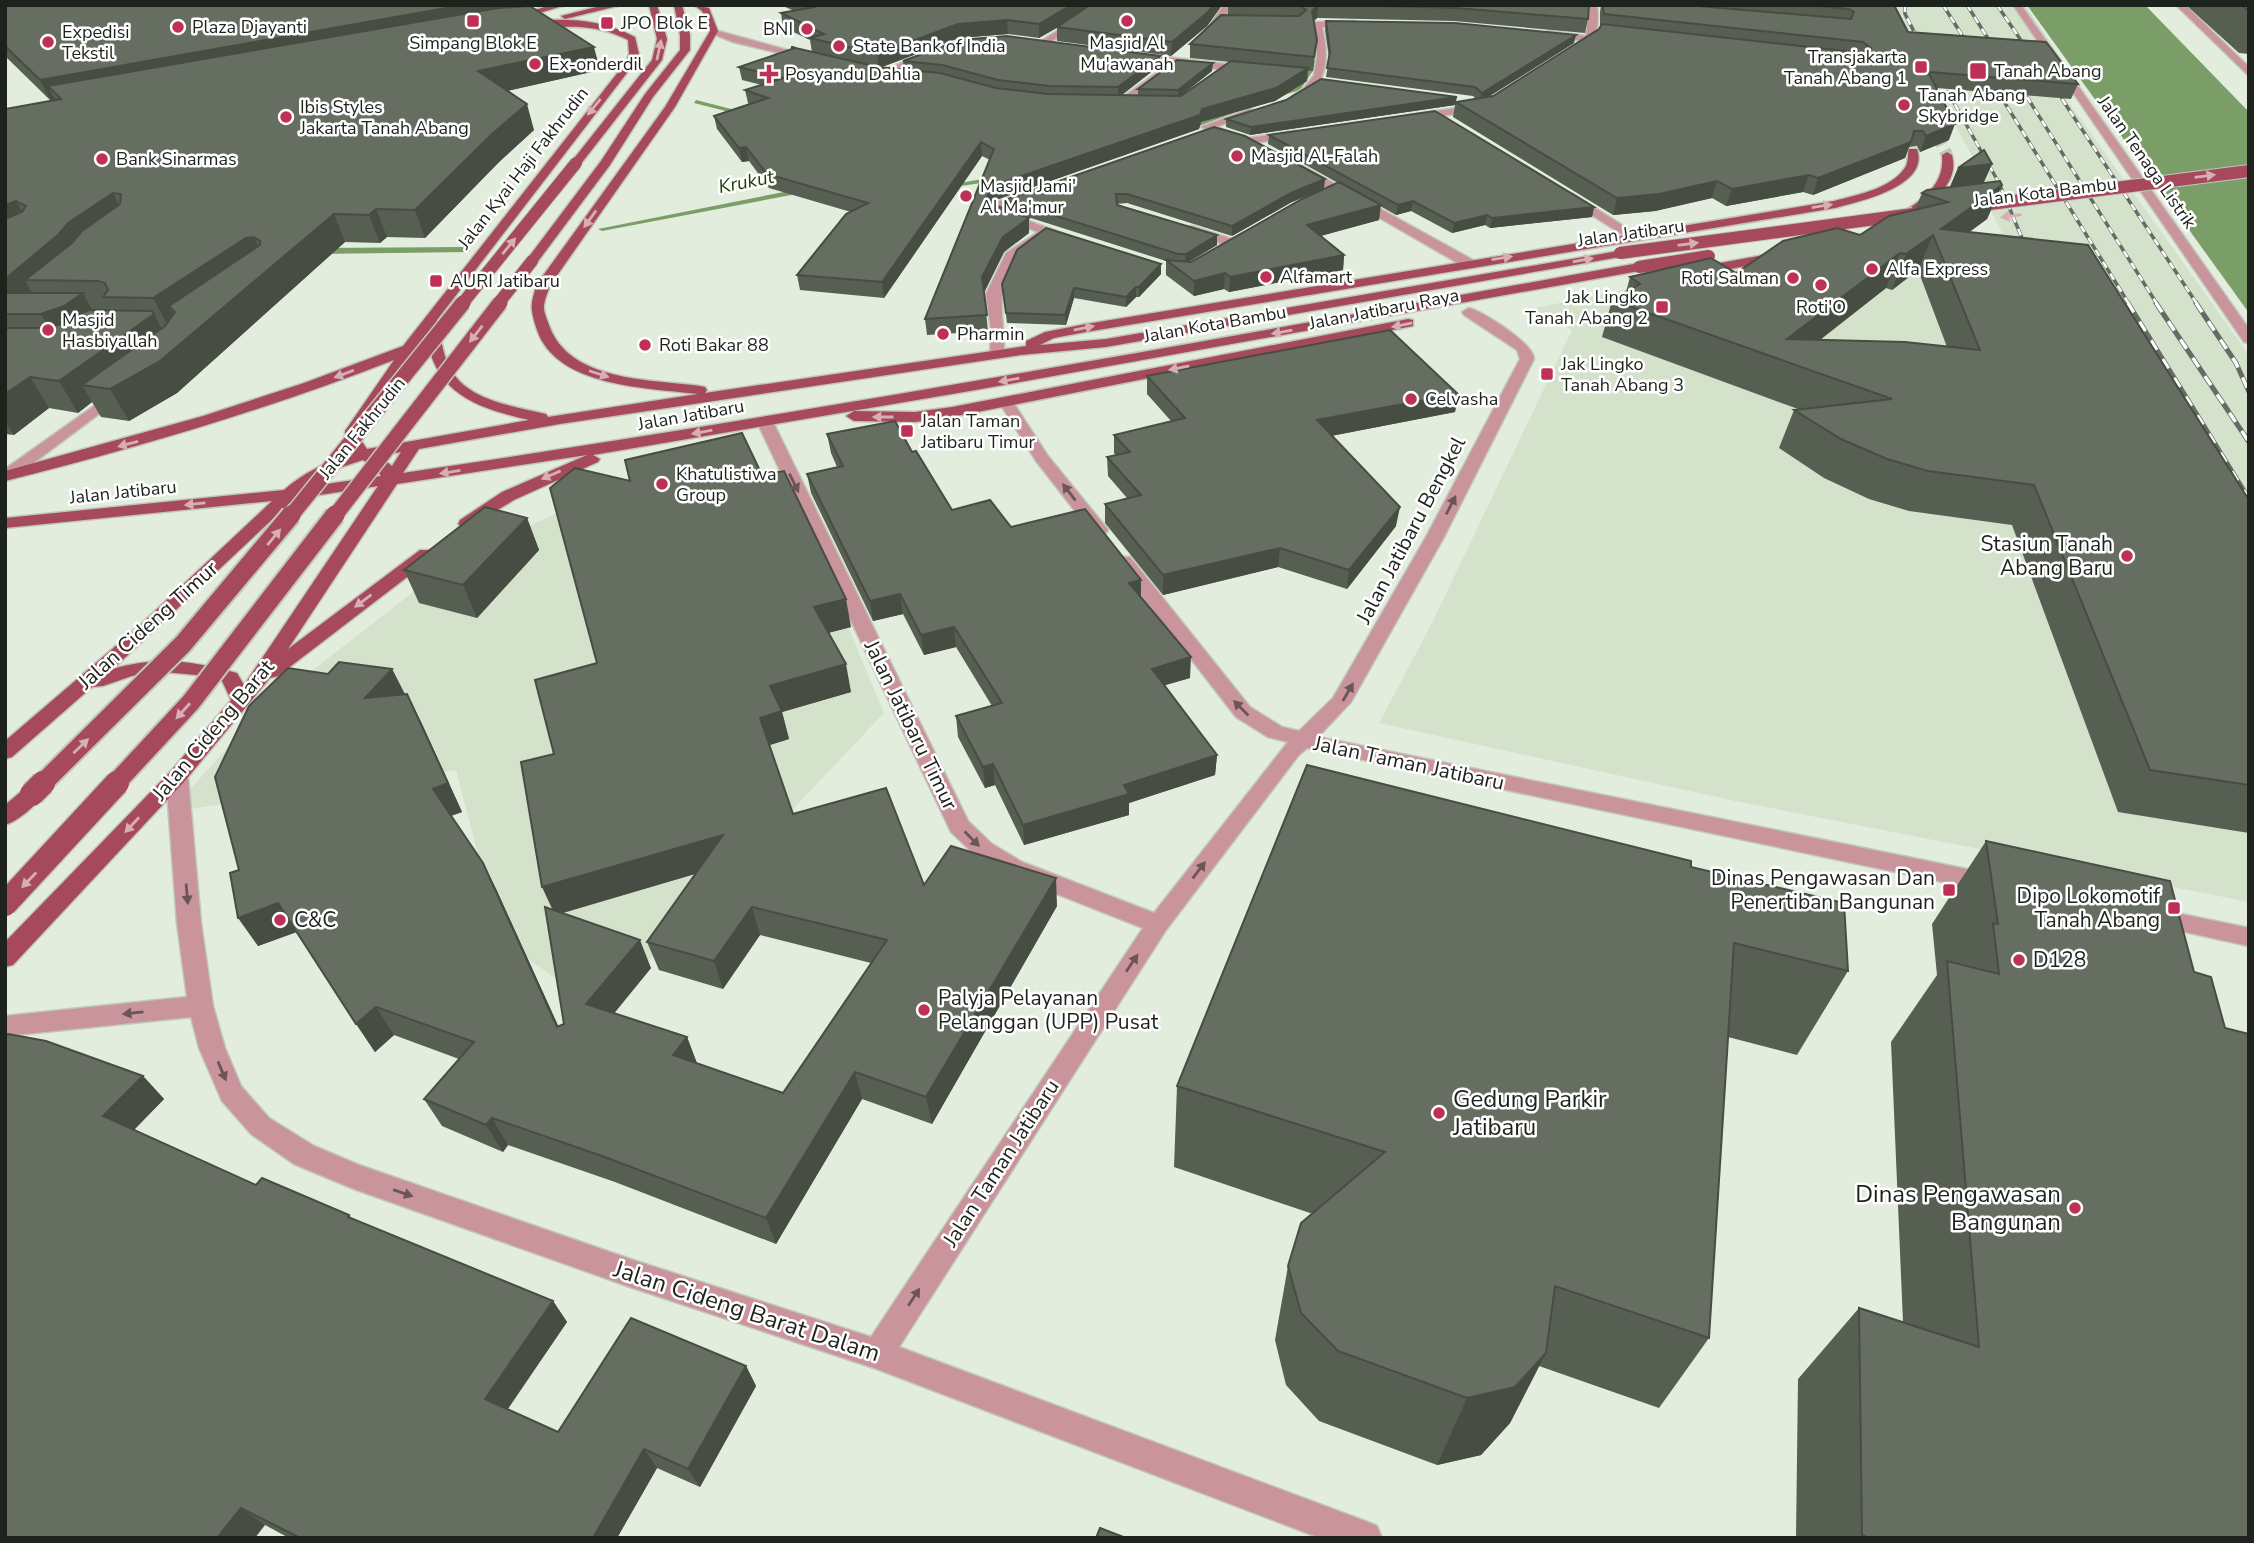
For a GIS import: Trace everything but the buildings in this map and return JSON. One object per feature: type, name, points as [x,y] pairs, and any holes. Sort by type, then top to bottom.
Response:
[{"type":"main road","points":[[523,21],[562,5]]},
{"type":"main road","points":[[523,21],[618,5]]},
{"type":"main road","name":"Jalan Fakhrudin","points":[[5,817],[128,700],[231,590],[576,163],[661,52],[662,39],[653,5]]},
{"type":"main road","points":[[678,5],[685,35],[685,50]]},
{"type":"main road","points":[[697,8],[706,10],[714,31],[670,107],[544,284],[536,307],[546,336],[557,353],[584,369],[614,379],[696,391],[761,389]]},
{"type":"main road","name":"Jalan Kyai Haji Fakhrudin","points":[[364,454],[351,439],[353,431],[408,349],[630,63],[634,54],[632,39],[609,29],[566,22],[523,21]]},
{"type":"main road","name":"Jalan Fakhrudin","points":[[270,600],[606,163],[649,96],[685,50],[695,29]]},
{"type":"main road","name":"Jalan Jatibaru","points":[[1021,351],[1050,335],[1086,328],[1835,204],[1891,186],[1914,167],[1916,159],[1913,151]]},
{"type":"main road","points":[[1905,230],[1874,233],[1903,217],[1946,180],[1951,164],[1947,155]]},
{"type":"main road","points":[[1951,209],[2249,171]]},
{"type":"main road","name":"Jalan Kota Bambu","points":[[2140,199],[2168,195]]},
{"type":"main road","name":"Jalan Jatibaru","points":[[287,495],[315,473],[364,454],[415,443],[997,354],[1106,343],[1620,253],[1937,211]]},
{"type":"main road","points":[[1755,218],[1793,223],[1814,234],[1819,241]]},
{"type":"main road","name":"Jalan Kota Bambu","points":[[1101,364],[1639,267],[1788,250]]},
{"type":"main road","name":"Jalan Jatibaru Raya","points":[[810,414],[915,417],[1006,402],[1788,250]]},
{"type":"main road","points":[[430,319],[434,349],[443,370],[456,389],[487,403],[528,416],[560,419]]},
{"type":"main road","points":[[6,476],[198,424],[332,379],[408,349]]},
{"type":"main road","name":"Jalan Jatibaru","points":[[5,523],[287,495],[391,481],[639,443],[1101,364]]},
{"type":"main road","name":"Jalan Cideng Barat","points":[[5,958],[177,777],[258,681],[415,443]]},
{"type":"main road","points":[[258,681],[447,538],[508,496],[572,466],[639,443]]},
{"type":"main road","points":[[364,454],[388,468],[391,481]]},
{"type":"main road","name":"Jalan Cideng Timur","points":[[5,752],[146,629],[287,495]]},
{"type":"main road","name":"Jalan Cideng Barat","points":[[5,904],[191,702],[270,600]]},
{"type":"main road","points":[[75,691],[119,672],[156,664],[201,668],[230,677],[241,701]]},
{"type":"street","points":[[1043,43],[1104,5]]},
{"type":"street","points":[[1193,47],[1217,23],[1229,5]]},
{"type":"street","name":"Jalan Tenaga Listrik","points":[[2017,5],[2249,339]]},
{"type":"street","points":[[2180,5],[2249,73]]},
{"type":"street","points":[[1596,35],[1591,6],[1607,8]]},
{"type":"street","points":[[1287,100],[1310,89],[1319,79],[1322,45],[1317,24],[1343,19],[1368,24]]},
{"type":"street","points":[[1217,23],[1230,23]]},
{"type":"street","points":[[714,31],[736,40],[828,61]]},
{"type":"street","points":[[1531,31],[1596,35]]},
{"type":"street","points":[[1573,52],[1596,35]]},
{"type":"street","points":[[1031,42],[1055,45]]},
{"type":"street","points":[[880,74],[939,51]]},
{"type":"street","points":[[1114,54],[1262,71]]},
{"type":"street","points":[[1141,105],[1114,105],[1185,55]]},
{"type":"street","points":[[2234,58],[2249,59]]},
{"type":"street","points":[[1218,75],[1227,68]]},
{"type":"street","points":[[867,71],[905,77]]},
{"type":"street","points":[[1396,120],[1488,106],[1462,99]]},
{"type":"street","points":[[1264,108],[1204,128],[1249,141],[1271,153]]},
{"type":"street","points":[[1436,114],[1459,128]]},
{"type":"street","points":[[1249,141],[1302,133]]},
{"type":"street","points":[[1283,159],[1334,191],[1468,263]]},
{"type":"street","points":[[1049,187],[998,206],[996,214],[1078,240]]},
{"type":"street","points":[[1560,190],[1635,237]]},
{"type":"street","points":[[1217,254],[1264,225]]},
{"type":"street","points":[[1184,228],[1233,243]]},
{"type":"street","points":[[997,354],[998,330],[993,294],[1010,256],[1044,231]]},
{"type":"street","name":"Jalan Jatibaru Bengkel","points":[[1300,740],[1341,702],[1435,537],[1527,359],[1527,353],[1522,347],[1469,312]]},
{"type":"street","points":[[6,476],[131,384]]},
{"type":"street","points":[[1006,402],[1042,458],[1243,712],[1275,732],[1300,740]]},
{"type":"street","name":"Jalan Jatibaru Timur","points":[[765,422],[959,826],[984,850],[1014,868],[1158,924]]},
{"type":"street","name":"Jalan Taman Jatibaru","points":[[877,1354],[1158,924],[1300,740],[2012,887]]},
{"type":"street","name":"Jalan Cideng Barat Dalam","points":[[177,777],[189,923],[201,1006],[212,1048],[231,1093],[260,1126],[304,1155],[354,1176],[620,1269],[877,1354],[1366,1538]]},
{"type":"street","points":[[2130,912],[2249,937]]},
{"type":"street","points":[[5,1026],[201,1006]]},
{"type":"shaded area","points":[[1890,5],[2025,5],[2060,57],[2036,56],[2249,355],[2249,902],[1735,801],[1379,723],[1431,625],[1572,330],[1530,309],[1759,263],[2002,233],[1979,187],[1979,169]]},
{"type":"shaded area","points":[[2027,5],[2145,5],[2249,112],[2249,313]]},
{"type":"shaded area","points":[[783,471],[884,713],[602,1011],[500,939],[456,770],[169,812],[264,708],[448,565],[565,509]]},
{"type":"waterway","name":"Krukut","points":[[1270,99],[1298,89],[1318,59],[1310,25],[1311,5]]},
{"type":"waterway","points":[[696,102],[745,114]]},
{"type":"waterway","name":"Krukut","points":[[1184,130],[1231,113]]},
{"type":"waterway","name":"Krukut","points":[[947,186],[999,178]]},
{"type":"waterway","name":"Krukut","points":[[602,229],[804,190]]},
{"type":"waterway","name":"Krukut","points":[[317,251],[466,250]]},
{"type":"tunnel","points":[[1930,117],[1938,135]]},
{"type":"tunnel","points":[[1937,134],[1947,155]]},
{"type":"railway","points":[[1905,5],[1905,14],[1922,47]]},
{"type":"railway","points":[[1943,5],[1972,51]]},
{"type":"railway","points":[[1967,5],[1997,53]]},
{"type":"railway","points":[[1997,5],[2031,55]]},
{"type":"railway","points":[[1948,92],[1999,183],[2029,255]]},
{"type":"railway","points":[[2000,95],[2129,304]]},
{"type":"railway","points":[[2027,97],[2157,304]]},
{"type":"railway","points":[[2062,99],[2197,304]]},
{"type":"railway","points":[[2128,303],[2249,499]]},
{"type":"railway","points":[[2156,303],[2249,442]]},
{"type":"railway","points":[[2196,303],[2236,363],[2249,392]]},
{"type":"place","name":"Simpang Blok E","points":[[473,21]]},
{"type":"place","name":"Masjid Al Mu'awanah","points":[[1127,21]]},
{"type":"place","name":"JPO Blok E","points":[[607,23]]},
{"type":"place","name":"Plaza Djayanti","points":[[178,27]]},
{"type":"place","name":"BNI","points":[[807,29]]},
{"type":"place","name":"Expedisi Tekstil","points":[[48,42]]},
{"type":"place","name":"State Bank of India","points":[[839,46]]},
{"type":"place","name":"Ex-onderdil","points":[[535,64]]},
{"type":"place","name":"Transjakarta Tanah Abang 1","points":[[1921,67]]},
{"type":"place","name":"Tanah Abang","points":[[1978,71]]},
{"type":"place","name":"Posyandu Dahlia","points":[[769,74]]},
{"type":"place","name":"Tanah Abang Skybridge","points":[[1904,105]]},
{"type":"place","name":"Ibis Styles Jakarta Tanah Abang","points":[[286,117]]},
{"type":"place","name":"Masjid Al-Falah","points":[[1237,156]]},
{"type":"place","name":"Bank Sinarmas","points":[[102,159]]},
{"type":"place","name":"Masjid Jami' Al Ma'mur","points":[[966,196]]},
{"type":"place","name":"Alfa Express","points":[[1872,269]]},
{"type":"place","name":"Alfamart","points":[[1266,277]]},
{"type":"place","name":"Roti Salman","points":[[1793,278]]},
{"type":"place","name":"AURI Jatibaru","points":[[436,281]]},
{"type":"place","name":"Roti'O","points":[[1821,285]]},
{"type":"place","name":"Jak Lingko Tanah Abang 2","points":[[1662,307]]},
{"type":"place","name":"Masjid Hasbiyallah","points":[[48,330]]},
{"type":"place","name":"Pharmin","points":[[943,334]]},
{"type":"place","name":"Roti Bakar 88","points":[[645,345]]},
{"type":"place","name":"Jak Lingko Tanah Abang 3","points":[[1547,374]]},
{"type":"place","name":"Celvasha","points":[[1411,399]]},
{"type":"place","name":"Jalan Taman Jatibaru Timur","points":[[907,431]]},
{"type":"place","name":"Khatulistiwa Group","points":[[662,484]]},
{"type":"place","name":"Stasiun Tanah Abang Baru","points":[[2127,556]]},
{"type":"place","name":"Dinas Pengawasan Dan Penertiban Bangunan","points":[[1949,890]]},
{"type":"place","name":"Dipo Lokomotif Tanah Abang","points":[[2174,908]]},
{"type":"place","name":"C&C","points":[[280,920]]},
{"type":"place","name":"D128","points":[[2019,960]]},
{"type":"place","name":"Palyja Pelayanan Pelanggan (UPP) Pusat","points":[[924,1010]]},
{"type":"place","name":"Gedung Parkir Jatibaru","points":[[1439,1113]]},
{"type":"place","name":"Dinas Pengawasan Bangunan","points":[[2075,1208]]}]
